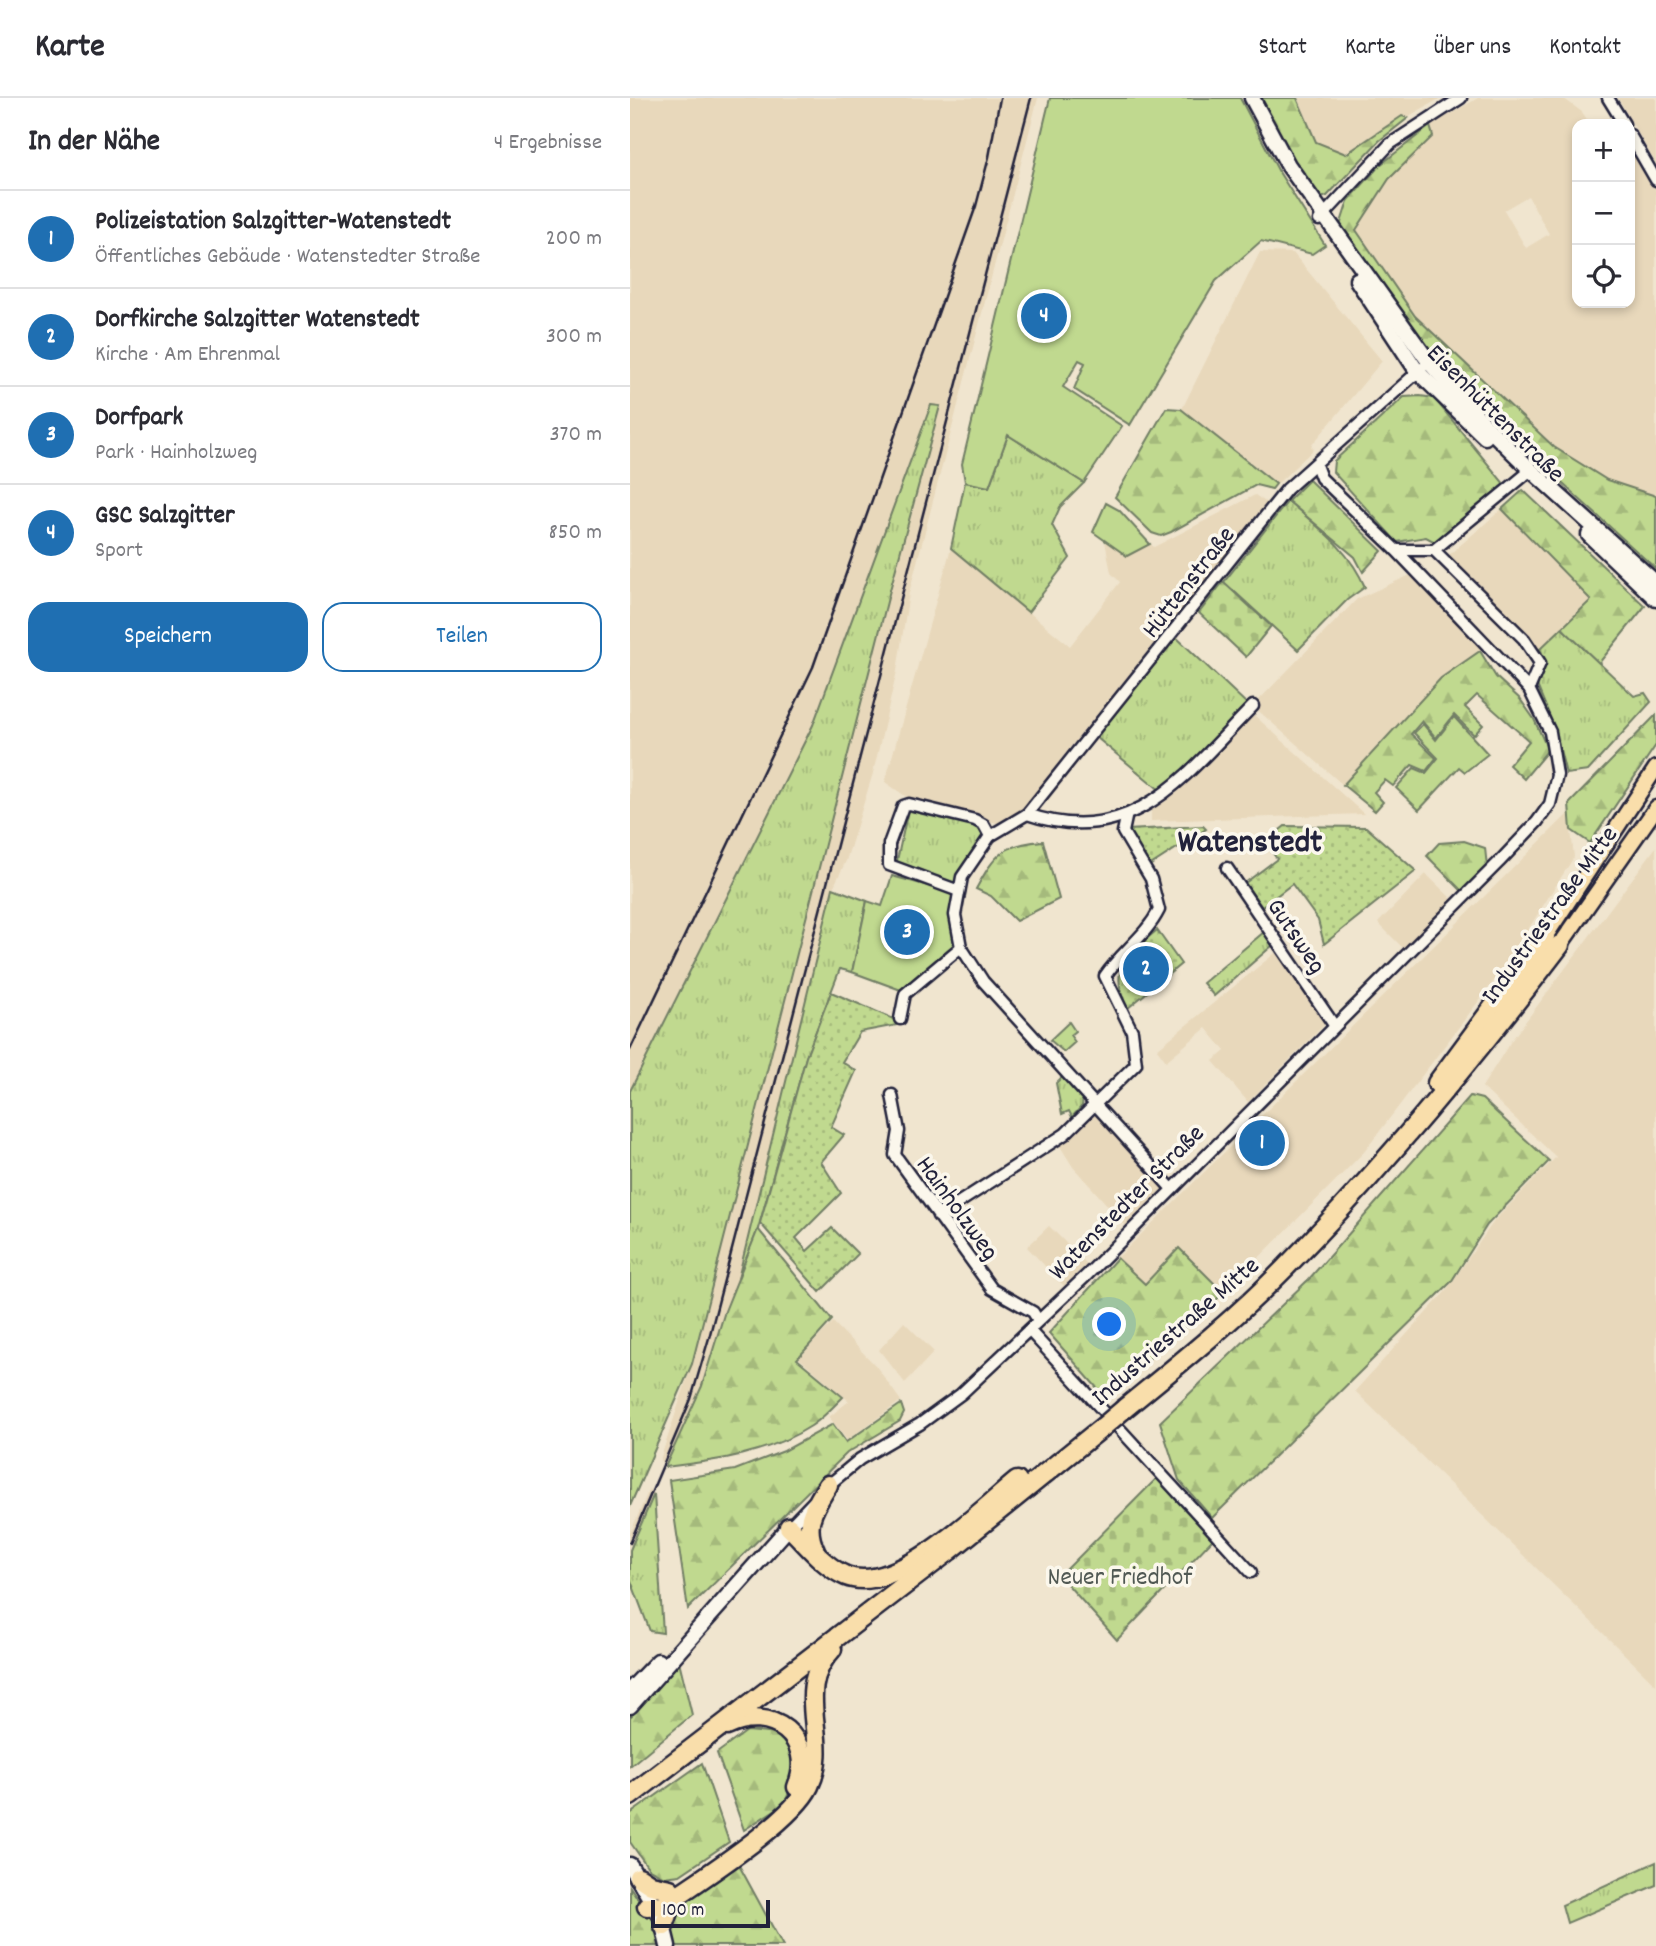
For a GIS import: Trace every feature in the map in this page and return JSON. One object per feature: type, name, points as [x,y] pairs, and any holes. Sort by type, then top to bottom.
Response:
[{"type":"highway","name":"Industriestraße Mitte","points":[[630,1796],[872,1610],[1120,1405],[1201,1347],[1310,1242],[1381,1166],[1477,1054],[1553,941]]},
{"type":"highway","name":"Industriestraße Mitte","points":[[814,1550],[832,1568],[845,1576],[871,1580],[912,1564],[1100,1422]]},
{"type":"highway","points":[[814,1550],[807,1532],[808,1522],[828,1485]]},
{"type":"highway","points":[[789,1527],[814,1550]]},
{"type":"highway","points":[[652,1904],[672,1894],[787,1812],[808,1788],[817,1756],[812,1699],[816,1669],[833,1648],[855,1631],[872,1610]]},
{"type":"highway","points":[[704,1739],[738,1721],[766,1720],[789,1732],[802,1754],[802,1774],[788,1802],[738,1847]]},
{"type":"highway","points":[[633,1875],[672,1894]]},
{"type":"highway","points":[[664,1926],[672,1894]]},
{"type":"main road","name":"Industriestraße Mitte","points":[[1553,941],[1656,768]]},
{"type":"main road","name":"Industriestraße Mitte","points":[[1553,941],[1656,808]]},
{"type":"street","name":"Eisenhüttenstraße","points":[[1252,98],[1288,165],[1321,218],[1423,367],[1486,426],[1528,472],[1656,599]]},
{"type":"street","points":[[1321,218],[1390,144],[1461,98]]},
{"type":"street","points":[[1608,98],[1621,119]]},
{"type":"street","points":[[1635,144],[1656,180]]},
{"type":"street","name":"Hüttenstraße","points":[[1172,1189],[983,981],[961,947],[955,915],[962,877],[990,836],[1027,814],[1287,489],[1423,367]]},
{"type":"street","points":[[1316,465],[1321,478],[1396,550],[1529,690],[1540,663],[1524,639],[1434,550]]},
{"type":"street","name":"Eisenhüttenstraße","points":[[1528,472],[1656,583]]},
{"type":"street","points":[[1396,550],[1434,550],[1528,472]]},
{"type":"street","name":"Watenstedter Straße","points":[[677,1649],[828,1485],[860,1459],[920,1424],[961,1394],[1172,1189],[1537,822],[1550,804],[1557,775],[1550,732],[1529,690]]},
{"type":"street","points":[[1027,814],[1047,821],[1069,822],[1126,818],[1165,795],[1253,706]]},
{"type":"street","points":[[959,891],[889,865],[889,844],[903,806],[909,804],[975,820],[984,825],[990,836]]},
{"type":"street","points":[[938,1216],[1065,1133],[1136,1064],[1132,1031],[1105,976],[1117,959],[1152,923],[1159,910],[1151,879],[1124,832],[1126,818]]},
{"type":"street","name":"Gutsweg","points":[[1227,868],[1335,1026]]},
{"type":"street","points":[[900,1019],[905,995],[961,947]]},
{"type":"street","name":"Hainholzweg","points":[[892,1095],[899,1131],[895,1155],[992,1289],[1033,1312],[1038,1320]]},
{"type":"street","points":[[1029,1329],[1251,1572]]},
{"type":"street","points":[[630,1690],[656,1662],[677,1649]]},
{"type":"street","points":[[630,1706],[677,1649]]},
{"type":"street","points":[[633,1875],[664,1926],[668,1946]]},
{"type":"street","points":[[652,1904],[661,1946]]},
{"type":"shaded area","points":[[630,98],[1038,98],[909,593],[897,671],[873,773],[846,861],[833,888],[738,1279],[702,1386],[665,1467],[660,1460],[692,1364],[890,590],[940,407],[931,405],[809,736],[630,1091]]},
{"type":"shaded area","points":[[1297,98],[1441,98],[1409,116],[1353,164],[1316,142]]},
{"type":"shaded area","points":[[1478,98],[1563,98],[1582,112],[1587,119],[1572,119],[1572,308],[1635,308],[1635,154],[1656,190],[1656,496],[1607,480],[1554,447],[1415,316],[1356,230],[1389,179],[1433,137],[1430,126]],"holes":[[[1528,196],[1549,234],[1526,248],[1504,210]]]},
{"type":"shaded area","points":[[1618,98],[1656,98],[1656,164],[1635,128],[1635,119],[1630,119]]},
{"type":"shaded area","points":[[1260,252],[1293,253],[1382,361],[1311,446],[1314,449],[1277,484],[1182,409]]},
{"type":"shaded area","points":[[1255,495],[1267,503],[1061,759],[1023,814],[1003,824],[988,821],[911,800],[885,782],[951,548],[1070,646],[1120,582],[1111,573],[1105,541],[1127,556],[1150,544],[1154,547]]},
{"type":"shaded area","points":[[1502,509],[1591,600],[1540,649],[1449,555]]},
{"type":"shaded area","points":[[1417,572],[1484,643],[1480,651],[1441,678],[1343,785],[1253,706],[1357,599]]},
{"type":"shaded area","points":[[1254,715],[1364,814],[1151,821],[1151,810],[1166,801]]},
{"type":"shaded area","points":[[1569,813],[1574,857],[1503,969],[1364,1152],[1224,1293],[1179,1249],[1145,1284],[1117,1258]]},
{"type":"shaded area","points":[[1656,847],[1656,1685],[1355,1391],[1446,1291],[1494,1221],[1556,1157],[1482,1087],[1511,1041]]},
{"type":"shaded area","points":[[1426,874],[1454,901],[1406,951],[1378,923]]},
{"type":"shaded area","points":[[1279,950],[1326,1023],[1248,1102],[1213,1061],[1225,1051],[1206,1028],[1166,1061],[1157,1049]]},
{"type":"shaded area","points":[[1095,1108],[1165,1190],[1128,1228],[1073,1167],[1058,1143]]},
{"type":"shaded area","points":[[1049,1226],[1087,1264],[1064,1286],[1027,1247]]},
{"type":"shaded area","points":[[833,1322],[876,1366],[901,1401],[847,1440],[829,1417],[849,1401],[799,1358]]},
{"type":"shaded area","points":[[904,1322],[934,1352],[905,1383],[879,1350]]},
{"type":"shaded area","points":[[649,1489],[654,1494],[630,1550],[630,1534]]},
{"type":"green space","points":[[1050,98],[1240,98],[1279,172],[1325,245],[1312,254],[1261,241],[1216,281],[1130,425],[1074,389],[1085,363],[1079,360],[1063,387],[1122,426],[1084,483],[1008,435],[989,487],[965,482],[962,464]]},
{"type":"green space","points":[[1260,98],[1297,98],[1316,142],[1346,154],[1402,116],[1408,118],[1379,141],[1327,196],[1317,199],[1271,122]]},
{"type":"green space","points":[[1430,126],[1433,136],[1389,179],[1356,230],[1415,316],[1554,447],[1607,480],[1656,496],[1656,569],[1472,401],[1414,336],[1338,232],[1348,201],[1380,165]]},
{"type":"green space","points":[[1404,397],[1434,398],[1510,491],[1441,545],[1426,537],[1397,542],[1333,472],[1334,461]]},
{"type":"green space","points":[[931,405],[940,406],[890,590],[692,1364],[630,1506],[630,1091],[813,725]]},
{"type":"green space","points":[[1166,408],[1181,409],[1276,484],[1272,489],[1256,485],[1171,532],[1161,536],[1152,533],[1115,497]]},
{"type":"green space","points":[[1008,435],[1084,483],[1060,507],[1052,525],[1070,558],[1028,612],[951,548],[965,482],[989,487]]},
{"type":"green space","points":[[1309,480],[1382,551],[1363,572],[1355,557],[1288,501]]},
{"type":"green space","points":[[1523,490],[1645,606],[1599,663],[1562,628],[1591,600],[1502,509]]},
{"type":"green space","points":[[1288,501],[1342,550],[1365,587],[1347,600],[1298,650],[1224,582]]},
{"type":"green space","points":[[1106,503],[1119,510],[1150,544],[1127,556],[1093,532]]},
{"type":"green space","points":[[1223,582],[1271,626],[1246,657],[1199,613]]},
{"type":"green space","points":[[1562,628],[1634,696],[1645,693],[1651,702],[1588,771],[1566,774],[1555,729],[1536,683],[1544,657],[1540,649]]},
{"type":"green space","points":[[1176,637],[1247,704],[1162,792],[1096,737]]},
{"type":"green space","points":[[1480,651],[1496,677],[1520,699],[1534,719],[1548,750],[1524,779],[1509,765],[1529,741],[1477,695],[1465,707],[1483,725],[1474,735],[1454,715],[1436,738],[1422,721],[1411,734],[1436,758],[1426,771],[1412,765],[1393,786],[1385,780],[1374,792],[1383,802],[1375,811],[1343,785],[1441,678]]},
{"type":"green space","points":[[1656,715],[1656,745],[1590,843],[1571,830],[1569,804]]},
{"type":"green space","points":[[1454,717],[1488,754],[1465,772],[1459,767],[1419,810],[1396,788],[1414,768],[1426,773],[1438,758],[1414,733],[1423,724],[1436,740]]},
{"type":"green space","points":[[908,810],[982,827],[987,835],[957,884],[896,865]]},
{"type":"green space","points":[[1203,826],[1206,829],[1146,868],[1128,836],[1128,830]]},
{"type":"green space","points":[[1285,826],[1366,827],[1416,871],[1324,944],[1318,920],[1292,884],[1262,907],[1245,883],[1277,859],[1265,842]]},
{"type":"green space","points":[[1043,841],[1059,899],[1016,921],[991,896],[976,889],[989,867],[1002,853],[1018,845]]},
{"type":"green space","points":[[1464,841],[1485,848],[1487,867],[1462,891],[1427,856],[1439,843]]},
{"type":"green space","points":[[892,876],[954,893],[955,947],[901,990],[852,972],[867,901],[882,906]]},
{"type":"green space","points":[[833,888],[867,901],[852,972],[840,969],[806,1057],[758,1229],[738,1279]]},
{"type":"green space","points":[[1157,930],[1181,964],[1127,1009],[1119,982],[1123,964]]},
{"type":"green space","points":[[1264,932],[1273,945],[1214,996],[1203,983]]},
{"type":"green space","points":[[831,992],[896,1020],[897,1025],[860,1032],[842,1062],[856,1071],[831,1127],[844,1135],[821,1162],[841,1193],[796,1238],[807,1251],[832,1228],[858,1254],[820,1292],[760,1223],[806,1057]]},
{"type":"green space","points":[[1069,1022],[1075,1031],[1070,1035],[1075,1042],[1064,1052],[1050,1040]]},
{"type":"green space","points":[[1064,1075],[1083,1098],[1082,1106],[1072,1117],[1069,1111],[1062,1114],[1056,1083]]},
{"type":"green space","points":[[1470,1096],[1482,1099],[1549,1161],[1487,1225],[1451,1282],[1212,1518],[1179,1480],[1160,1422],[1309,1279]]},
{"type":"green space","points":[[758,1229],[832,1320],[797,1359],[843,1397],[815,1423],[777,1443],[741,1455],[665,1467],[702,1386],[725,1311]]},
{"type":"green space","points":[[1179,1248],[1224,1293],[1105,1397],[1049,1333],[1117,1258],[1145,1284]]},
{"type":"green space","points":[[901,1404],[904,1413],[900,1421],[847,1453],[688,1609],[669,1480],[735,1470],[784,1451],[833,1424],[846,1442]]},
{"type":"green space","name":"Neuer Friedhof","points":[[1158,1477],[1213,1539],[1117,1640],[1060,1576]]},
{"type":"green space","points":[[654,1494],[663,1633],[650,1631],[630,1578],[630,1550]]},
{"type":"green space","points":[[679,1661],[692,1715],[630,1766],[630,1717]]},
{"type":"green space","points":[[747,1731],[779,1734],[795,1755],[794,1782],[784,1804],[744,1830],[717,1753]]},
{"type":"green space","points":[[702,1763],[729,1842],[680,1875],[664,1877],[649,1869],[630,1842],[630,1814]]},
{"type":"green space","points":[[735,1858],[783,1946],[630,1946],[630,1887],[645,1909]]},
{"type":"green space","points":[[1656,1862],[1656,1885],[1567,1923],[1562,1905]]},
{"type":"railway","points":[[630,1050],[813,667],[976,206],[1000,98]]},
{"type":"railway","points":[[630,1543],[691,1399],[709,1338],[1031,98]]},
{"type":"place","name":"GSC Salzgitter","points":[[1044,316]]},
{"type":"place","name":"Dorfpark","points":[[907,932]]},
{"type":"place","name":"Dorfkirche Salzgitter Watenstedt","points":[[1146,969]]},
{"type":"place","name":"Polizeistation Salzgitter-Watenstedt","points":[[1262,1143]]},
{"type":"district","name":"Watenstedt","points":[[1250,839]]}]
